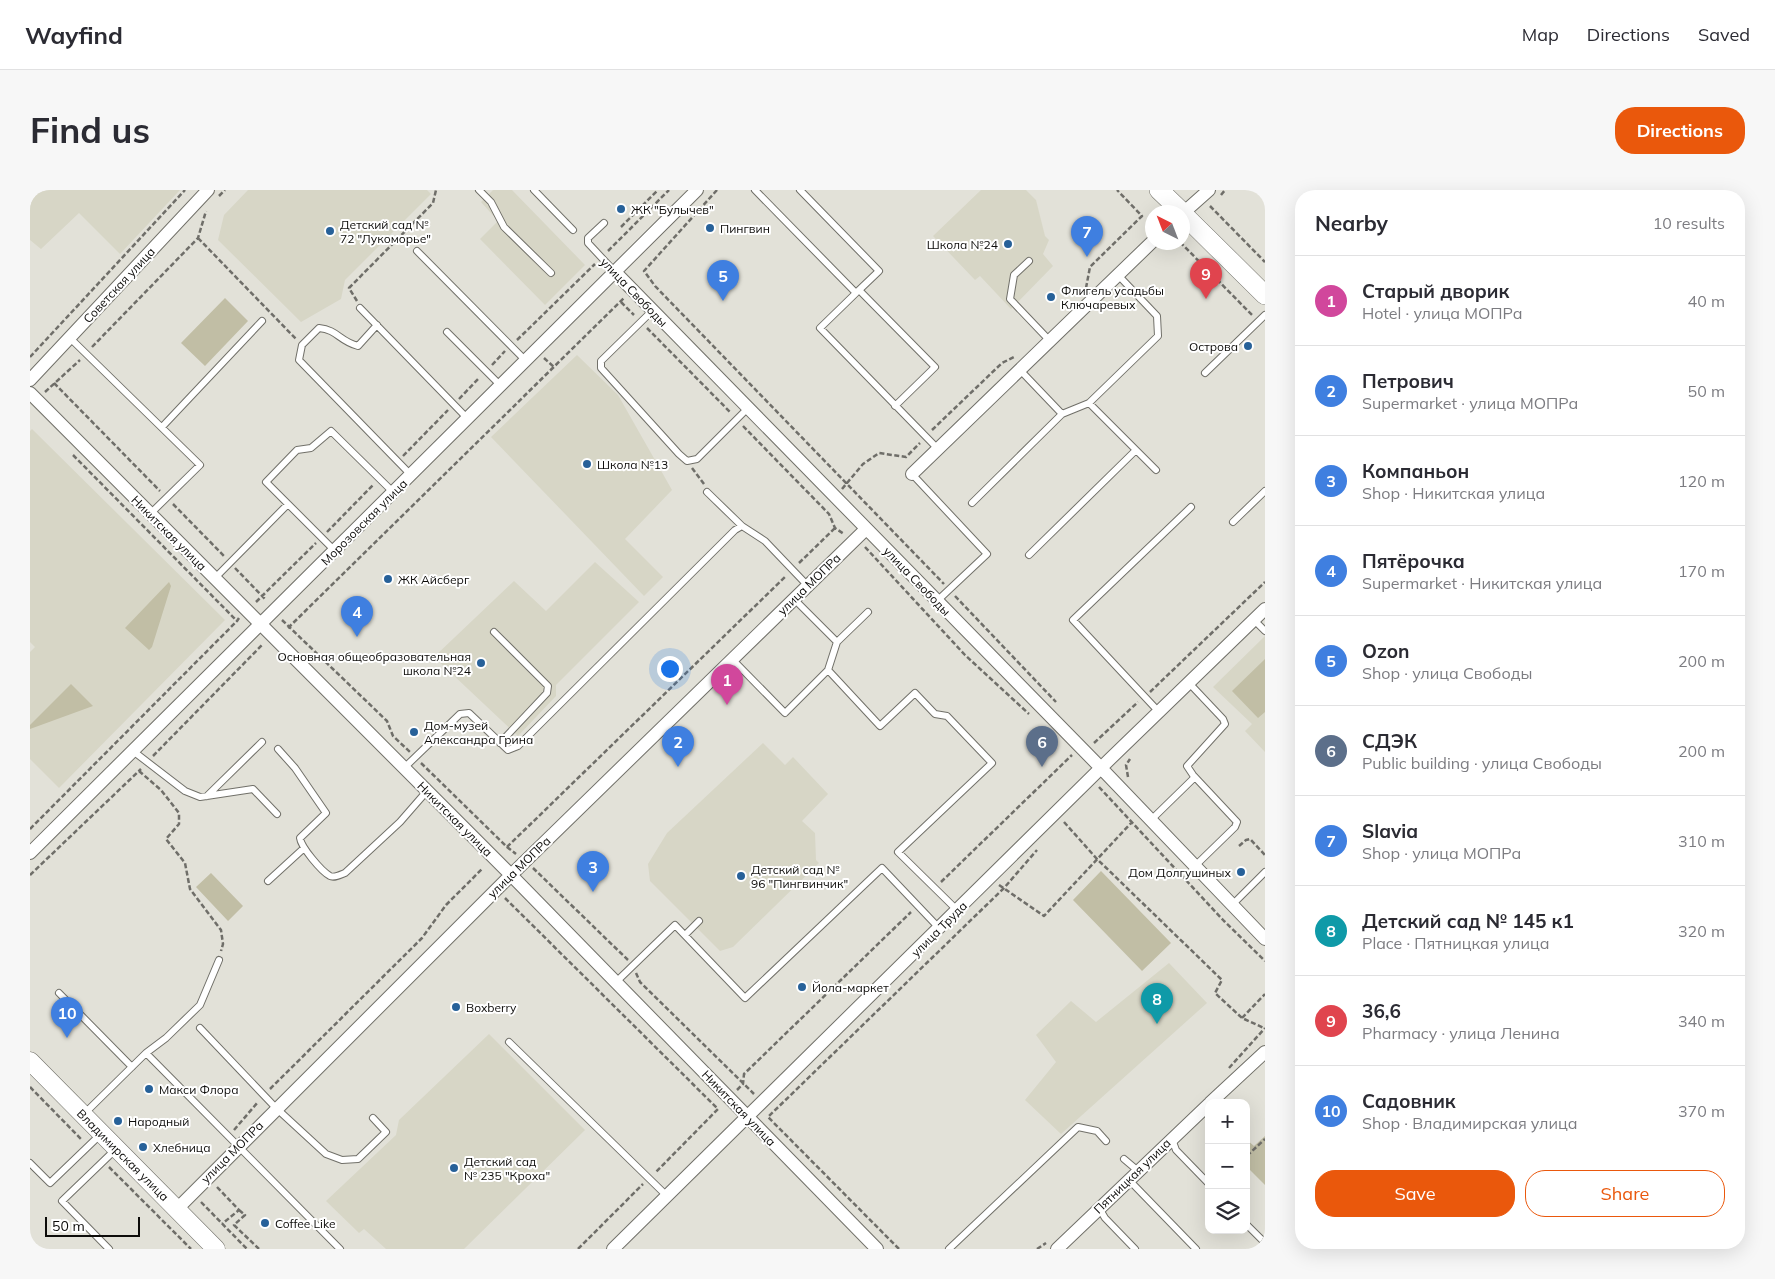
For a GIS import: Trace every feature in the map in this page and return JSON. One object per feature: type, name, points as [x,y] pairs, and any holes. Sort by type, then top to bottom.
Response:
[{"type":"main road","points":[[1159,190],[1175,205]]},
{"type":"main road","points":[[1190,220],[1265,295]]},
{"type":"main road","name":"Владимирская улица","points":[[30,1061],[216,1249]]},
{"type":"street","name":"Морозовская улица","points":[[30,853],[412,476],[697,190]]},
{"type":"street","name":"Советская улица","points":[[30,380],[214,193]]},
{"type":"street","points":[[1190,208],[1214,193]]},
{"type":"street","points":[[912,474],[1145,249]]},
{"type":"street","name":"улица Свободы","points":[[615,272],[1101,768],[1265,939]]},
{"type":"street","name":"Никитская улица","points":[[36,394],[214,579],[511,874],[878,1249]]},
{"type":"street","name":"улица МОПРа","points":[[177,1209],[234,1142],[276,1108],[511,874],[866,528]]},
{"type":"street","name":"улица Труда","points":[[613,1249],[1265,609]]},
{"type":"street","name":"Пятницкая улица","points":[[1213,1099],[1265,1052]]},
{"type":"street","name":"Пятницкая улица","points":[[1057,1249],[1205,1107]]},
{"type":"lane","points":[[480,190],[491,202],[504,227],[551,273]]},
{"type":"lane","points":[[534,190],[573,230]]},
{"type":"lane","points":[[755,190],[934,367],[895,406]]},
{"type":"lane","points":[[800,190],[879,271],[820,328],[938,449]]},
{"type":"lane","name":"улица Свободы","points":[[604,223],[588,238],[588,243],[615,272]]},
{"type":"lane","points":[[417,251],[526,361]]},
{"type":"lane","points":[[1029,261],[1014,275],[1010,299],[1050,340]]},
{"type":"lane","points":[[972,503],[1062,414],[1089,404],[1158,336],[1157,316],[1118,275]]},
{"type":"lane","points":[[360,308],[468,418]]},
{"type":"lane","points":[[652,311],[601,361],[601,368],[679,454],[687,461],[698,459],[748,408]]},
{"type":"lane","points":[[1205,373],[1265,315]]},
{"type":"lane","points":[[162,427],[262,321]]},
{"type":"lane","points":[[377,325],[358,346],[345,342],[332,330],[319,328],[302,345],[299,360],[412,476]]},
{"type":"lane","points":[[447,332],[501,386]]},
{"type":"lane","points":[[70,338],[200,465],[150,514]]},
{"type":"lane","points":[[1020,370],[1062,414]]},
{"type":"lane","points":[[1089,404],[1156,470]]},
{"type":"lane","points":[[335,551],[266,482],[297,450],[311,448],[331,431],[394,493]]},
{"type":"lane","points":[[1029,554],[1136,450]]},
{"type":"lane","points":[[912,474],[987,554],[937,602]]},
{"type":"lane","points":[[1233,522],[1265,491]]},
{"type":"lane","points":[[707,492],[742,526],[765,541],[808,586]]},
{"type":"lane","points":[[214,579],[288,504]]},
{"type":"lane","points":[[1159,712],[1073,620],[1190,507]]},
{"type":"lane","points":[[404,768],[460,714],[469,713],[508,750],[518,746],[728,537],[742,526]]},
{"type":"lane","points":[[794,599],[837,642]]},
{"type":"lane","points":[[732,660],[784,713],[828,670],[837,642],[868,612]]},
{"type":"lane","points":[[1254,620],[1265,631]]},
{"type":"lane","points":[[494,632],[548,686],[547,692],[500,743]]},
{"type":"lane","points":[[828,670],[880,726],[915,693],[935,714],[947,716],[992,763],[898,852],[958,911]]},
{"type":"lane","points":[[1189,683],[1223,719],[1225,724],[1187,766],[1237,822],[1235,827],[1195,866]]},
{"type":"lane","points":[[207,796],[262,742]]},
{"type":"lane","points":[[278,749],[296,768],[326,813],[300,838],[303,849],[330,876],[336,877],[345,873],[400,822],[427,791]]},
{"type":"lane","points":[[133,751],[185,791],[200,797],[253,789],[277,814]]},
{"type":"lane","points":[[1151,820],[1195,777]]},
{"type":"lane","points":[[268,881],[303,849]]},
{"type":"lane","points":[[616,982],[675,925],[746,998],[882,868],[940,928]]},
{"type":"lane","points":[[1232,905],[1265,872]]},
{"type":"lane","points":[[685,935],[698,921]]},
{"type":"lane","points":[[83,1115],[146,1053],[166,1038],[200,1005],[219,960]]},
{"type":"lane","points":[[59,993],[132,1067]]},
{"type":"lane","points":[[200,1028],[276,1108],[326,1154],[342,1160],[358,1159],[386,1132],[373,1118]]},
{"type":"lane","points":[[509,1042],[667,1196]]},
{"type":"lane","points":[[146,1053],[340,1249]]},
{"type":"lane","points":[[949,1249],[1078,1127],[1097,1131],[1106,1141]]},
{"type":"lane","points":[[30,1163],[50,1183],[102,1133]]},
{"type":"lane","points":[[1171,1138],[1176,1150],[1205,1180]]},
{"type":"lane","points":[[109,1249],[62,1201],[116,1148]]},
{"type":"lane","points":[[1124,1159],[1132,1175],[1196,1249]]},
{"type":"lane","points":[[1099,1208],[1105,1218],[1135,1249]]},
{"type":"lane","points":[[1250,1228],[1265,1243]]},
{"type":"path","points":[[30,357],[185,190]]},
{"type":"path","points":[[214,193],[225,190]]},
{"type":"path","points":[[360,308],[349,288],[433,203],[436,190]]},
{"type":"path","points":[[620,227],[658,190]]},
{"type":"path","points":[[397,461],[510,345],[669,190]]},
{"type":"path","points":[[717,190],[644,271],[655,286],[848,484],[1058,704]]},
{"type":"path","points":[[1117,190],[1142,216]]},
{"type":"path","points":[[1214,193],[1225,190]]},
{"type":"path","points":[[1211,204],[1265,262]]},
{"type":"path","points":[[36,394],[54,383],[87,353],[198,238],[206,210]]},
{"type":"path","points":[[198,238],[302,345]]},
{"type":"path","points":[[1188,250],[1258,322]]},
{"type":"path","points":[[280,618],[288,628],[621,302]]},
{"type":"path","points":[[54,383],[262,596],[379,479]]},
{"type":"path","points":[[848,484],[863,464],[879,453],[906,457],[936,427]]},
{"type":"path","points":[[71,454],[237,621]]},
{"type":"path","points":[[1094,743],[1265,582]]},
{"type":"path","points":[[30,830],[242,616]]},
{"type":"path","points":[[935,888],[1073,755]]},
{"type":"path","points":[[1129,782],[1126,765],[1131,755]]},
{"type":"path","points":[[139,770],[161,790],[179,814],[179,824],[166,839],[185,863],[190,890],[221,930],[223,944],[219,960]]},
{"type":"path","points":[[1098,786],[1224,921],[1265,962]]},
{"type":"path","points":[[1057,827],[1063,820],[1098,859],[1222,980],[1215,993],[1242,1018],[1264,1028]]},
{"type":"path","points":[[990,879],[1044,916],[1132,822]]},
{"type":"path","points":[[1239,846],[1246,840],[1250,840],[1265,855]]},
{"type":"path","points":[[507,847],[525,861],[633,965],[640,982],[774,1112]]},
{"type":"path","points":[[899,1249],[768,1117],[1004,888],[1039,848]]},
{"type":"path","points":[[234,1142],[244,1117],[422,938],[446,905],[482,869]]},
{"type":"path","points":[[500,903],[506,896],[718,1109],[578,1249]]},
{"type":"path","points":[[743,1084],[744,1074],[918,905]]},
{"type":"path","points":[[1242,1018],[1265,994]]},
{"type":"path","points":[[1250,1153],[1265,1139]]},
{"type":"path","points":[[212,1182],[245,1215],[234,1225],[224,1225]]},
{"type":"path","points":[[192,1193],[247,1249]]},
{"type":"path","points":[[224,1225],[239,1210]]},
{"type":"path","points":[[234,1225],[259,1249]]},
{"type":"shaded area","points":[[30,190],[180,190],[120,254],[79,213],[41,249],[30,240]]},
{"type":"shaded area","points":[[248,190],[427,190],[431,194],[345,280],[341,299],[301,322],[218,240],[224,215]]},
{"type":"shaded area","points":[[493,190],[512,190],[585,265],[545,305],[480,239],[498,221],[481,202]]},
{"type":"shaded area","points":[[981,190],[1026,190],[1036,200],[1045,236],[1049,240],[1043,254],[1053,266],[1011,309],[980,276],[975,280],[933,236]]},
{"type":"shaded area","points":[[225,298],[248,321],[205,366],[181,343]]},
{"type":"shaded area","name":"Школа №13","points":[[577,355],[618,395],[672,490],[625,539],[663,577],[644,596],[491,437]]},
{"type":"shaded area","points":[[32,429],[225,620],[59,788],[30,759],[30,652],[35,647],[30,642],[30,431]]},
{"type":"shaded area","points":[[595,562],[639,602],[556,685],[556,696],[518,736],[434,657],[514,581],[546,611]]},
{"type":"shaded area","points":[[169,582],[171,586],[152,647],[149,650],[125,628]]},
{"type":"shaded area","points":[[1265,636],[1265,752],[1245,731],[1252,724],[1213,687]]},
{"type":"shaded area","points":[[1265,659],[1265,712],[1258,718],[1232,691]]},
{"type":"shaded area","points":[[71,684],[93,706],[30,729],[30,725]]},
{"type":"shaded area","points":[[763,743],[785,765],[793,757],[828,794],[802,821],[815,833],[816,860],[819,863],[733,947],[720,951],[650,881],[648,864],[667,833]]},
{"type":"shaded area","points":[[1101,871],[1171,943],[1142,971],[1073,900]]},
{"type":"shaded area","points":[[211,873],[243,906],[228,921],[196,887]]},
{"type":"shaded area","points":[[1169,963],[1207,1003],[1061,1134],[1025,1100],[1056,1062],[1036,1035],[1071,1001],[1096,1022]]},
{"type":"shaded area","name":"Детский сад № 235 \"Кроха\"","points":[[489,1034],[585,1130],[464,1249],[386,1249],[364,1229],[359,1233],[326,1201],[396,1135],[399,1120]]},
{"type":"shaded area","points":[[1265,1136],[1265,1185],[1250,1170],[1250,1142],[1254,1146]]},
{"type":"place","name":"ЖК \"Булычев\"","points":[[621,209]]},
{"type":"place","name":"Пингвин","points":[[710,228]]},
{"type":"place","name":"Детский сад № 72 \"Лукоморье\"","points":[[330,231]]},
{"type":"place","name":"Школа №24","points":[[1008,244]]},
{"type":"place","name":"Slavia","points":[[1087,257]]},
{"type":"place","name":"Флигель усадьбы Ключаревых","points":[[1051,297]]},
{"type":"place","name":"36,6","points":[[1206,299]]},
{"type":"place","name":"Ozon","points":[[723,301]]},
{"type":"place","name":"Острова","points":[[1248,346]]},
{"type":"place","name":"Школа №13","points":[[587,464]]},
{"type":"place","name":"ЖК Айсберг","points":[[388,579]]},
{"type":"place","name":"Пятёрочка","points":[[357,637]]},
{"type":"place","name":"Основная общеобразовательная школа №24","points":[[481,663]]},
{"type":"place","name":"Старый дворик","points":[[727,705]]},
{"type":"place","name":"Дом-музей Александра Грина","points":[[414,732]]},
{"type":"place","name":"Петрович","points":[[678,767]]},
{"type":"place","name":"СДЭК","points":[[1042,767]]},
{"type":"place","name":"Дом Долгушиных","points":[[1241,872]]},
{"type":"place","name":"Детский сад № 96 \"Пингвинчик\"","points":[[741,876]]},
{"type":"place","name":"Компаньон","points":[[593,892]]},
{"type":"place","name":"Йола-маркет","points":[[802,987]]},
{"type":"place","name":"Boxberry","points":[[456,1007]]},
{"type":"place","name":"Детский сад № 145 к1","points":[[1157,1024]]},
{"type":"place","name":"Садовник","points":[[67,1038]]},
{"type":"place","name":"Макси Флора","points":[[149,1089]]},
{"type":"place","name":"Народный","points":[[118,1121]]},
{"type":"place","name":"Хлебница","points":[[143,1147]]},
{"type":"place","name":"Детский сад № 235 \"Кроха\"","points":[[454,1168]]},
{"type":"place","name":"Coffee Like","points":[[265,1223]]}]
